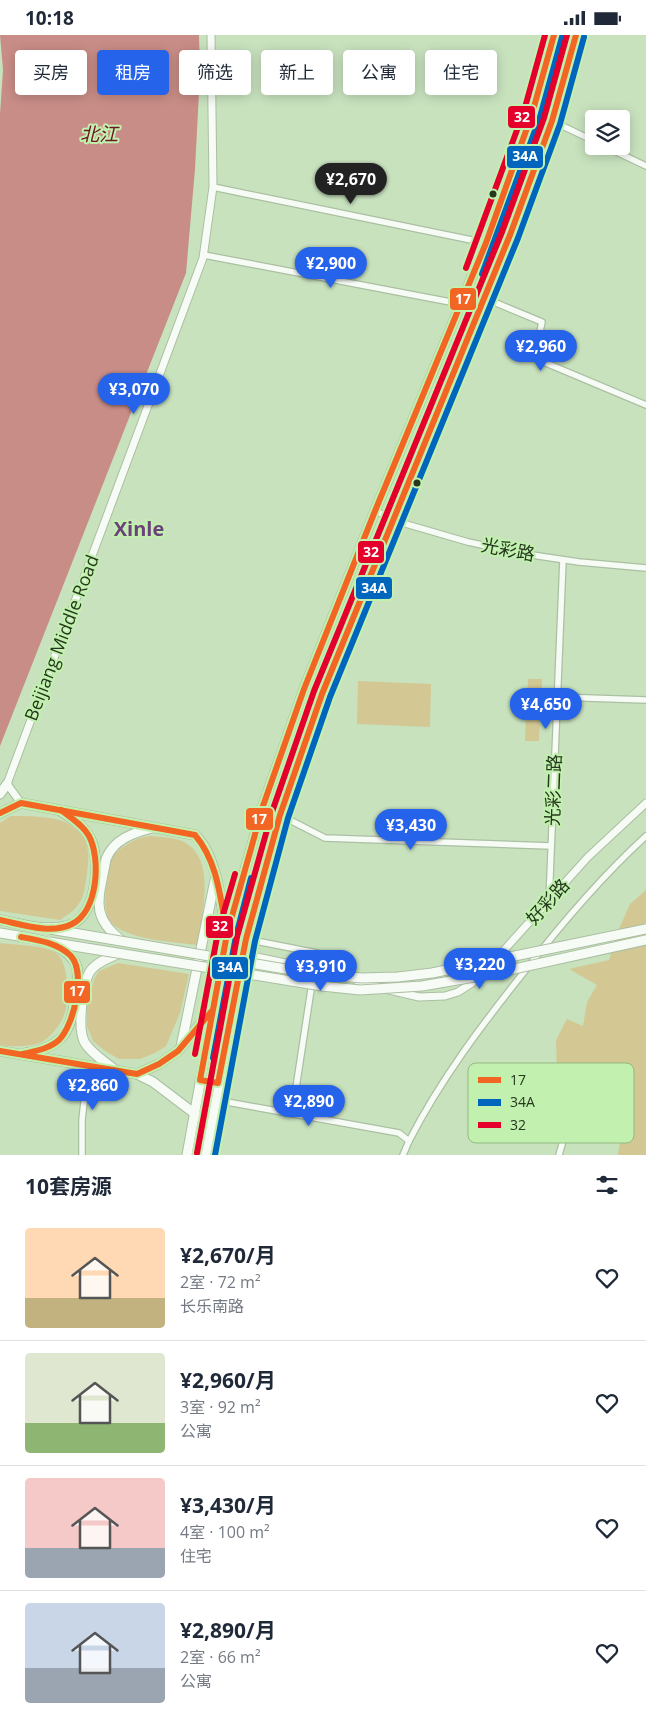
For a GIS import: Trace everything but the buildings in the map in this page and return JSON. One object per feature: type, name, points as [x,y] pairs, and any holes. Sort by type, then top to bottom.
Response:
[{"type":"main road","points":[[187,1155],[227,934],[263,806],[304,689],[375,511],[486,243],[532,114],[554,35]]},
{"type":"main road","points":[[206,1155],[246,939],[280,815],[322,694],[510,235],[552,121],[576,35]]},
{"type":"main road","points":[[0,794],[7,784]]},
{"type":"main road","points":[[0,813],[21,803],[194,835],[202,843],[209,856],[216,878],[227,934]]},
{"type":"main road","points":[[50,929],[76,922],[84,914],[92,900],[96,862],[90,837],[77,822],[60,810]]},
{"type":"main road","points":[[122,941],[103,922],[100,912],[99,901],[106,859],[123,838],[154,827]]},
{"type":"main road","points":[[181,1047],[216,878]]},
{"type":"main road","points":[[0,920],[315,974],[362,978],[432,973],[646,929]]},
{"type":"main road","points":[[0,933],[118,954],[322,986],[360,990],[422,986],[492,974],[646,940]]},
{"type":"main road","points":[[49,942],[67,953],[76,965],[76,1023],[85,1042],[101,1059],[117,1071]]},
{"type":"main road","points":[[19,1055],[39,1051],[56,1043],[76,1023],[88,974],[96,965],[118,954]]},
{"type":"main road","points":[[137,1074],[159,1064],[181,1047],[212,1010]]},
{"type":"main road","points":[[0,1051],[137,1074],[153,1082],[211,1126]]},
{"type":"main road","points":[[200,1079],[218,1083]]},
{"type":"street","name":"Beijiang Middle Road","points":[[7,784],[204,255],[213,187],[211,35]]},
{"type":"street","points":[[532,114],[585,137]]},
{"type":"street","points":[[623,155],[646,166]]},
{"type":"street","points":[[213,187],[486,243]]},
{"type":"street","points":[[204,255],[461,304]]},
{"type":"street","points":[[484,298],[542,322],[534,358],[646,405]]},
{"type":"street","name":"光彩路","points":[[375,511],[406,524],[468,542],[525,555],[646,568]]},
{"type":"street","name":"光彩二路","points":[[549,901],[563,560]]},
{"type":"street","points":[[557,697],[646,700]]},
{"type":"street","points":[[7,784],[21,803]]},
{"type":"street","name":"好彩路","points":[[243,954],[314,968],[406,995],[445,997],[458,992],[472,983],[588,857],[646,803]]},
{"type":"street","points":[[280,815],[325,837],[551,846]]},
{"type":"street","points":[[403,1155],[420,1119],[482,1025],[578,904],[618,861],[646,836]]},
{"type":"street","points":[[246,939],[317,953],[292,1114]]},
{"type":"street","points":[[82,1155],[82,1120],[88,1066]]},
{"type":"street","points":[[216,1100],[399,1133],[409,1141]]},
{"type":"shaded area","points":[[528,679],[542,679],[541,707],[527,707]]},
{"type":"shaded area","points":[[358,681],[431,684],[430,727],[357,724]]},
{"type":"shaded area","points":[[526,712],[540,713],[539,741],[525,741]]},
{"type":"shaded area","points":[[10,816],[39,817],[62,821],[75,828],[85,841],[88,863],[83,894],[76,907],[60,920],[0,911],[0,823]]},
{"type":"shaded area","points":[[150,836],[180,840],[194,850],[201,861],[205,889],[197,945],[161,941],[133,935],[121,930],[112,923],[107,915],[106,893],[111,857],[134,841]]},
{"type":"shaded area","points":[[646,890],[646,1155],[618,1155],[620,1143],[634,1143],[634,1063],[557,1063],[556,1040],[567,1019],[583,1026],[587,1002],[597,985],[569,969],[609,960],[619,929],[630,904]]},
{"type":"shaded area","points":[[0,943],[51,950],[56,953],[63,964],[67,981],[65,1012],[56,1029],[42,1042],[21,1046],[0,1045]]},
{"type":"shaded area","points":[[118,963],[189,974],[180,1013],[166,1046],[140,1059],[119,1059],[105,1051],[93,1041],[87,1026],[87,1007],[94,979],[99,971]]},
{"type":"water","name":"北江","points":[[0,35],[199,35],[199,50],[179,50],[179,95],[199,95],[186,273],[0,746],[0,114],[3,70]]},
{"type":"transit line","name":"32","points":[[466,268],[524,111],[545,35]]},
{"type":"transit line","name":"17","points":[[554,35],[532,114],[486,243],[375,511],[304,689],[263,806],[227,934],[200,1080],[218,1083],[246,939],[280,815],[322,694],[510,235],[552,121],[576,35]]},
{"type":"transit line","name":"32","points":[[197,1153],[237,937],[272,812],[314,691],[502,232],[544,118],[567,35]]},
{"type":"transit line","name":"34A","points":[[482,274],[540,117],[562,37]]},
{"type":"transit line","name":"34A","points":[[215,1155],[255,941],[288,818],[330,697],[518,238],[560,124],[584,37]]},
{"type":"transit line","name":"17","points":[[0,813],[21,803],[195,835],[213,867],[226,928]]},
{"type":"transit line","name":"17","points":[[0,920],[36,928],[55,929],[72,924],[81,917],[87,908],[95,884],[96,871],[93,846],[84,828],[61,810]]},
{"type":"transit line","name":"32","points":[[195,1054],[218,932],[235,874]]},
{"type":"transit line","name":"34A","points":[[213,1058],[236,936],[251,878]]},
{"type":"transit line","name":"17","points":[[21,937],[34,939],[60,948],[71,956],[78,974],[76,999],[64,1033],[51,1046],[23,1054]]},
{"type":"transit line","name":"17","points":[[0,1051],[137,1074],[159,1064],[178,1051],[211,1012]]},
{"type":"district","name":"Xinle","points":[[139,529]]}]
